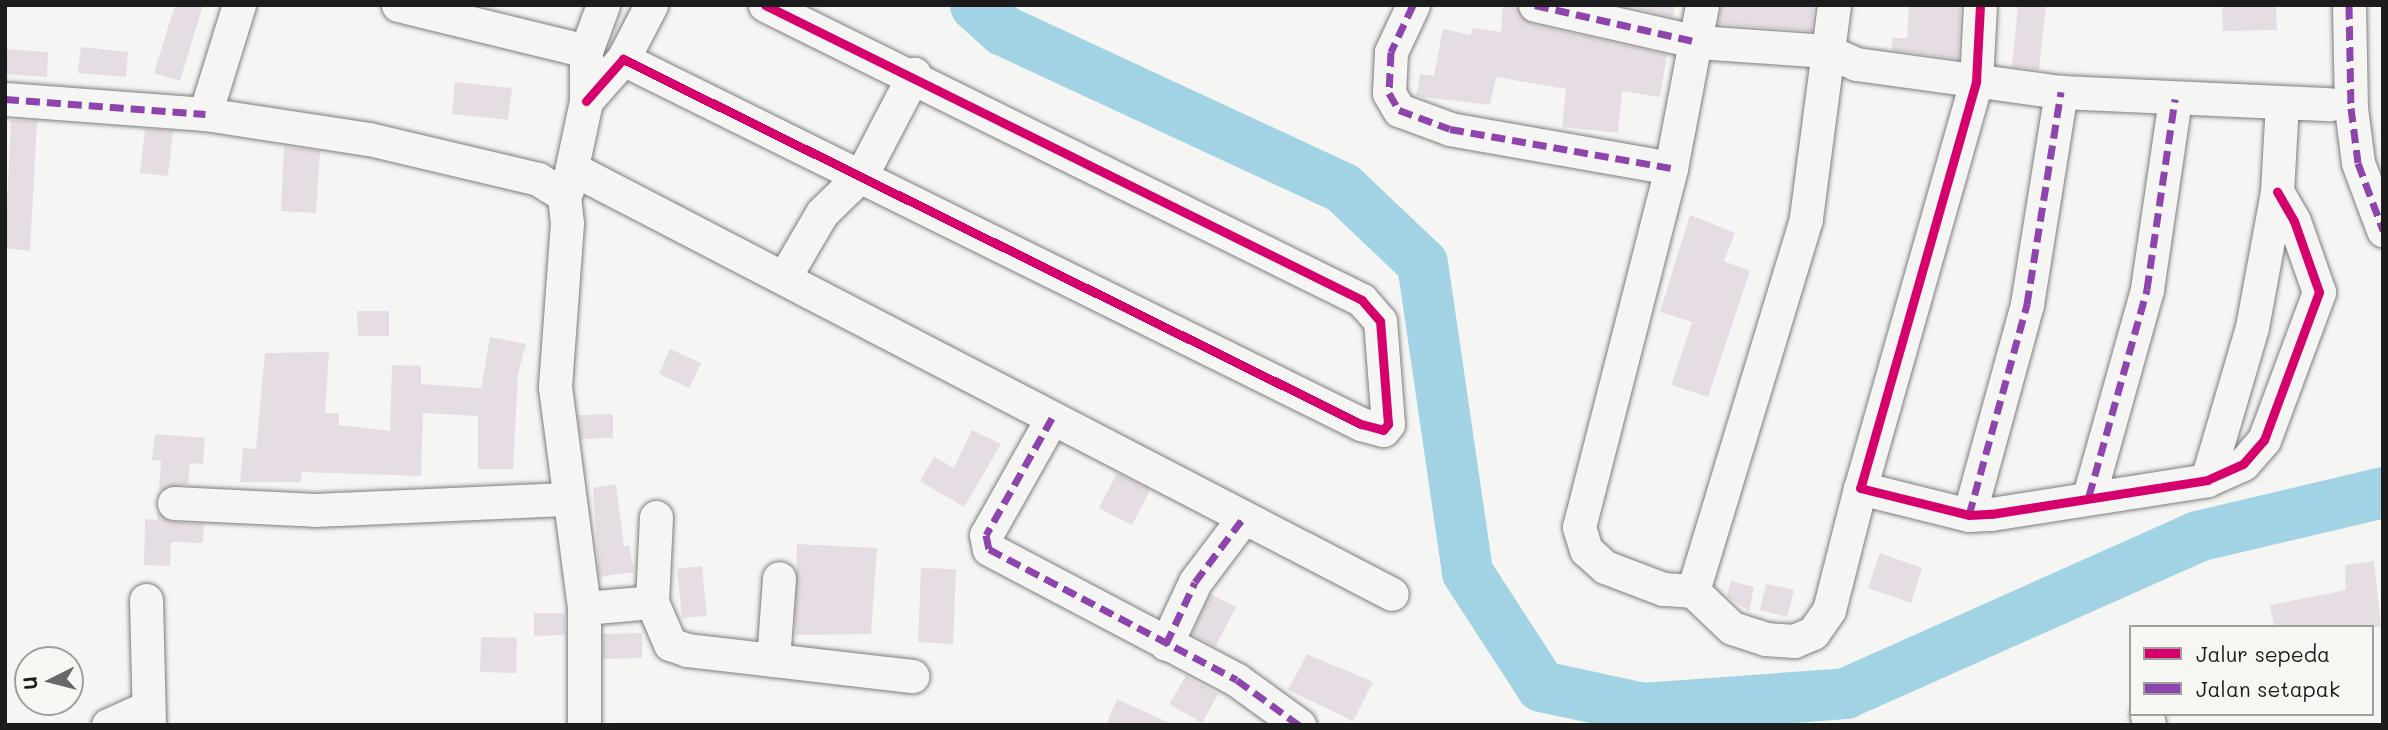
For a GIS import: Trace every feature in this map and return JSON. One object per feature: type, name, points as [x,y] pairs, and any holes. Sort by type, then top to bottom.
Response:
[{"type":"street","points":[[205,114],[239,5]]},
{"type":"street","points":[[398,5],[586,51]]},
{"type":"street","points":[[584,725],[584,608],[566,499],[555,387],[570,183],[586,101],[586,51],[603,5]]},
{"type":"street","points":[[586,101],[623,59],[651,5]]},
{"type":"street","points":[[623,59],[862,174],[1361,424],[1383,430],[1388,424],[1380,321],[1362,300],[914,74],[765,5]]},
{"type":"street","points":[[1413,5],[1391,52],[1389,93],[1399,110],[1450,129],[1671,168]]},
{"type":"street","points":[[1535,5],[1698,42],[1827,51],[1856,64],[1976,82],[2061,92],[2330,104]]},
{"type":"street","points":[[1702,5],[1698,42],[1671,168],[1579,527],[1586,550],[1605,567],[1663,589],[1693,591],[1732,628],[1765,639],[1794,640],[1813,633],[1829,610],[1860,488],[1976,82],[1980,5]]},
{"type":"street","points":[[1693,591],[1806,219],[1834,5]]},
{"type":"street","points":[[2349,5],[2351,108],[2358,163],[2383,230]]},
{"type":"street","points":[[785,276],[822,213],[862,174],[914,74]]},
{"type":"street","points":[[1969,515],[2026,304],[2061,92]]},
{"type":"street","points":[[5,99],[205,114],[369,139],[538,179],[570,183],[785,276],[1392,594]]},
{"type":"street","points":[[2089,496],[2147,289],[2175,99]]},
{"type":"street","points":[[2207,480],[2252,327],[2277,192],[2282,103]]},
{"type":"street","points":[[1860,488],[1969,515],[2207,480],[2243,464],[2264,440],[2319,292],[2294,221],[2277,192]]},
{"type":"street","points":[[1052,418],[986,535],[989,549],[1237,680],[1299,725]]},
{"type":"street","points":[[174,503],[315,510],[566,499]]},
{"type":"street","points":[[656,517],[652,602],[670,644],[773,660],[913,676]]},
{"type":"street","points":[[1166,644],[1195,582],[1244,517]]},
{"type":"street","points":[[773,660],[779,578]]},
{"type":"street","points":[[108,725],[148,716],[146,600]]},
{"type":"street","points":[[584,608],[652,602]]},
{"type":"building","points":[[175,5],[203,5],[180,81],[154,73]]},
{"type":"building","points":[[1503,5],[1516,5],[1531,24],[1667,55],[1660,97],[1622,91],[1618,133],[1562,127],[1566,89],[1496,77],[1490,105],[1416,96],[1420,74],[1434,76],[1443,29],[1471,35],[1472,28],[1501,32]]},
{"type":"building","points":[[1623,5],[1675,5],[1673,17]]},
{"type":"building","points":[[1721,5],[1814,7],[1811,31],[1719,24]]},
{"type":"building","points":[[1909,5],[1961,5],[1958,59],[1892,50],[1892,38],[1907,38]]},
{"type":"building","points":[[2018,5],[2046,5],[2039,70],[2012,66]]},
{"type":"building","points":[[2222,5],[2276,5],[2277,30],[2223,31]]},
{"type":"building","points":[[81,47],[128,52],[126,77],[78,73]]},
{"type":"building","points":[[5,49],[48,52],[47,77],[5,74]]},
{"type":"building","points":[[455,82],[512,88],[508,120],[452,114]]},
{"type":"building","points":[[11,120],[37,121],[30,251],[5,248]]},
{"type":"building","points":[[145,129],[173,131],[168,176],[140,173]]},
{"type":"building","points":[[284,147],[320,151],[316,213],[281,211]]},
{"type":"building","points":[[1690,215],[1735,233],[1724,261],[1750,271],[1708,397],[1671,385],[1692,322],[1660,312]]},
{"type":"building","points":[[357,311],[389,311],[389,336],[358,336]]},
{"type":"building","points":[[490,337],[526,344],[518,373],[513,469],[478,469],[478,416],[423,413],[421,476],[302,472],[301,482],[240,482],[243,448],[256,449],[265,353],[329,352],[325,413],[339,413],[339,425],[390,431],[392,365],[421,366],[421,384],[481,388]]},
{"type":"building","points":[[670,349],[701,363],[689,388],[659,374]]},
{"type":"building","points":[[613,414],[613,438],[581,439],[578,415]]},
{"type":"building","points":[[972,430],[1001,444],[964,507],[920,481],[934,457],[954,468]]},
{"type":"building","points":[[155,434],[205,438],[203,464],[190,463],[188,484],[159,491],[161,461],[152,460]]},
{"type":"building","points":[[1117,473],[1150,490],[1132,525],[1099,508]]},
{"type":"building","points":[[616,484],[624,546],[629,545],[634,572],[599,577],[593,488]]},
{"type":"building","points":[[157,512],[172,522],[204,524],[203,543],[171,542],[170,566],[144,565],[145,519],[157,520]]},
{"type":"building","points":[[797,544],[877,548],[871,634],[795,635]]},
{"type":"building","points":[[1880,553],[1922,568],[1911,603],[1868,588]]},
{"type":"building","points":[[2374,561],[2381,627],[2274,625],[2270,605],[2346,590],[2345,565]]},
{"type":"building","points":[[702,566],[707,616],[682,618],[677,569]]},
{"type":"building","points":[[921,568],[956,569],[953,644],[918,642]]},
{"type":"building","points":[[1731,581],[1754,587],[1749,611],[1727,596]]},
{"type":"building","points":[[1766,584],[1794,590],[1787,617],[1760,610]]},
{"type":"building","points":[[1210,594],[1236,607],[1215,647],[1192,634]]},
{"type":"building","points":[[534,613],[565,613],[565,635],[534,636]]},
{"type":"building","points":[[642,633],[642,658],[603,659],[603,634]]},
{"type":"building","points":[[481,637],[517,638],[516,673],[480,672]]},
{"type":"building","points":[[1307,654],[1373,682],[1353,721],[1288,690]]},
{"type":"building","points":[[1186,676],[1218,694],[1202,723],[1169,704]]},
{"type":"building","points":[[1117,699],[1174,725],[1106,725]]},
{"type":"waterway","points":[[975,5],[1003,30],[1342,187],[1422,263],[1467,572],[1541,686],[1643,708],[1845,693],[2197,536],[2383,492]]},
{"type":"marked path","points":[[1413,5],[1391,52],[1389,93],[1399,110],[1450,129],[1671,168]]},
{"type":"marked path","points":[[1535,5],[1698,42]]},
{"type":"marked path","points":[[2349,5],[2351,108],[2358,163],[2383,230]]},
{"type":"marked path","points":[[1969,515],[2027,304],[2061,92]]},
{"type":"marked path","points":[[5,99],[205,114]]},
{"type":"marked path","points":[[2089,496],[2147,289],[2175,99]]},
{"type":"marked path","points":[[1052,418],[986,535],[989,549],[1237,680],[1299,725]]},
{"type":"marked path","points":[[1166,644],[1195,582],[1244,517]]},
{"type":"cycle path","points":[[586,101],[623,59],[1361,424],[1383,430],[1388,424],[1380,321],[1362,300],[765,5]]},
{"type":"cycle path","points":[[1980,5],[1976,82],[1860,488],[1969,515],[1991,514],[2207,480],[2243,464],[2264,440],[2319,292],[2294,221],[2277,192]]}]
